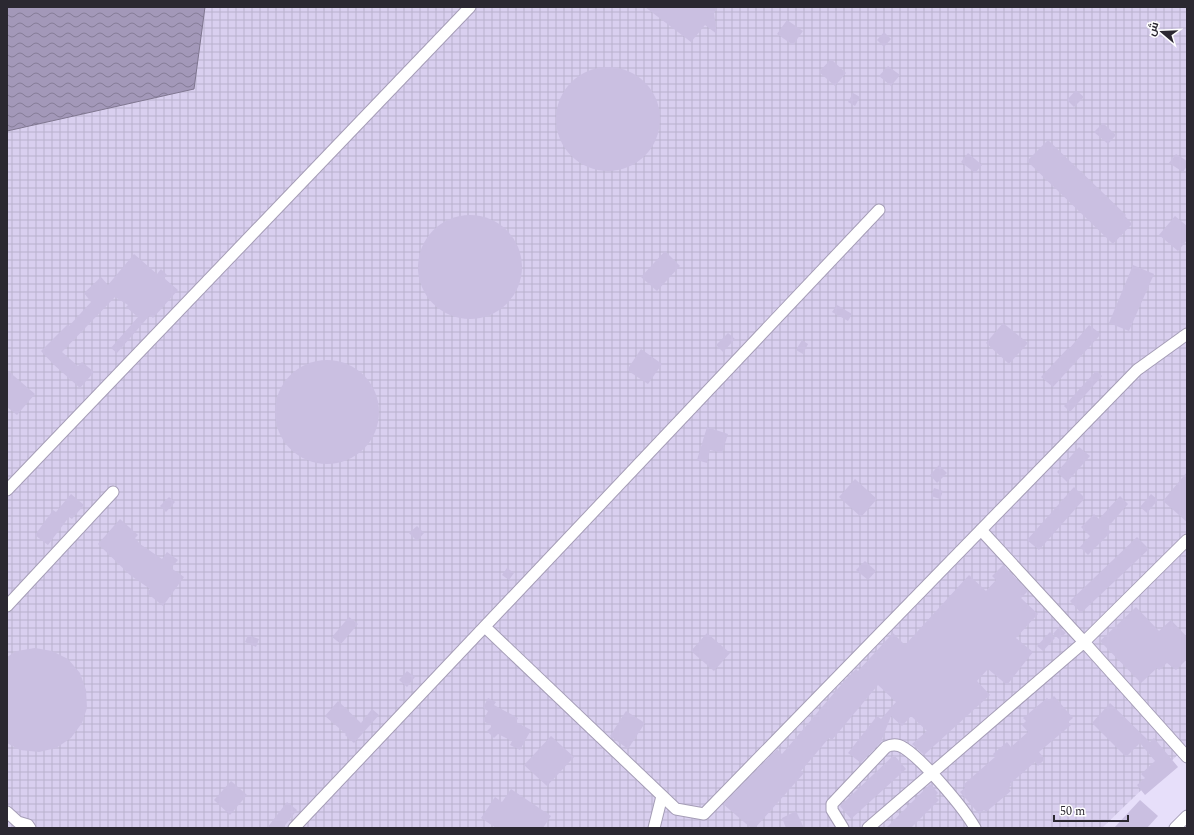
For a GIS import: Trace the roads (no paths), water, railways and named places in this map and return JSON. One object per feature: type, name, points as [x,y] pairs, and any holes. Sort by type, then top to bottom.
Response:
[{"type":"lane","points":[[7,490],[470,7]]},
{"type":"lane","points":[[294,828],[879,210]]},
{"type":"lane","points":[[485,627],[676,809],[704,814],[1137,370],[1187,334]]},
{"type":"lane","points":[[7,606],[113,492]]},
{"type":"lane","points":[[981,530],[1187,757]]},
{"type":"lane","points":[[868,828],[1084,642],[1187,540]]},
{"type":"lane","points":[[843,828],[832,810],[832,804],[886,747],[894,744],[904,748],[932,774],[970,818],[976,828]]},
{"type":"lane","points":[[654,828],[662,796]]},
{"type":"lane","points":[[7,812],[18,822],[28,825],[30,828]]},
{"type":"lane","points":[[1175,828],[1187,816]]},
{"type":"water","points":[[7,7],[205,7],[194,89],[7,131]]}]
